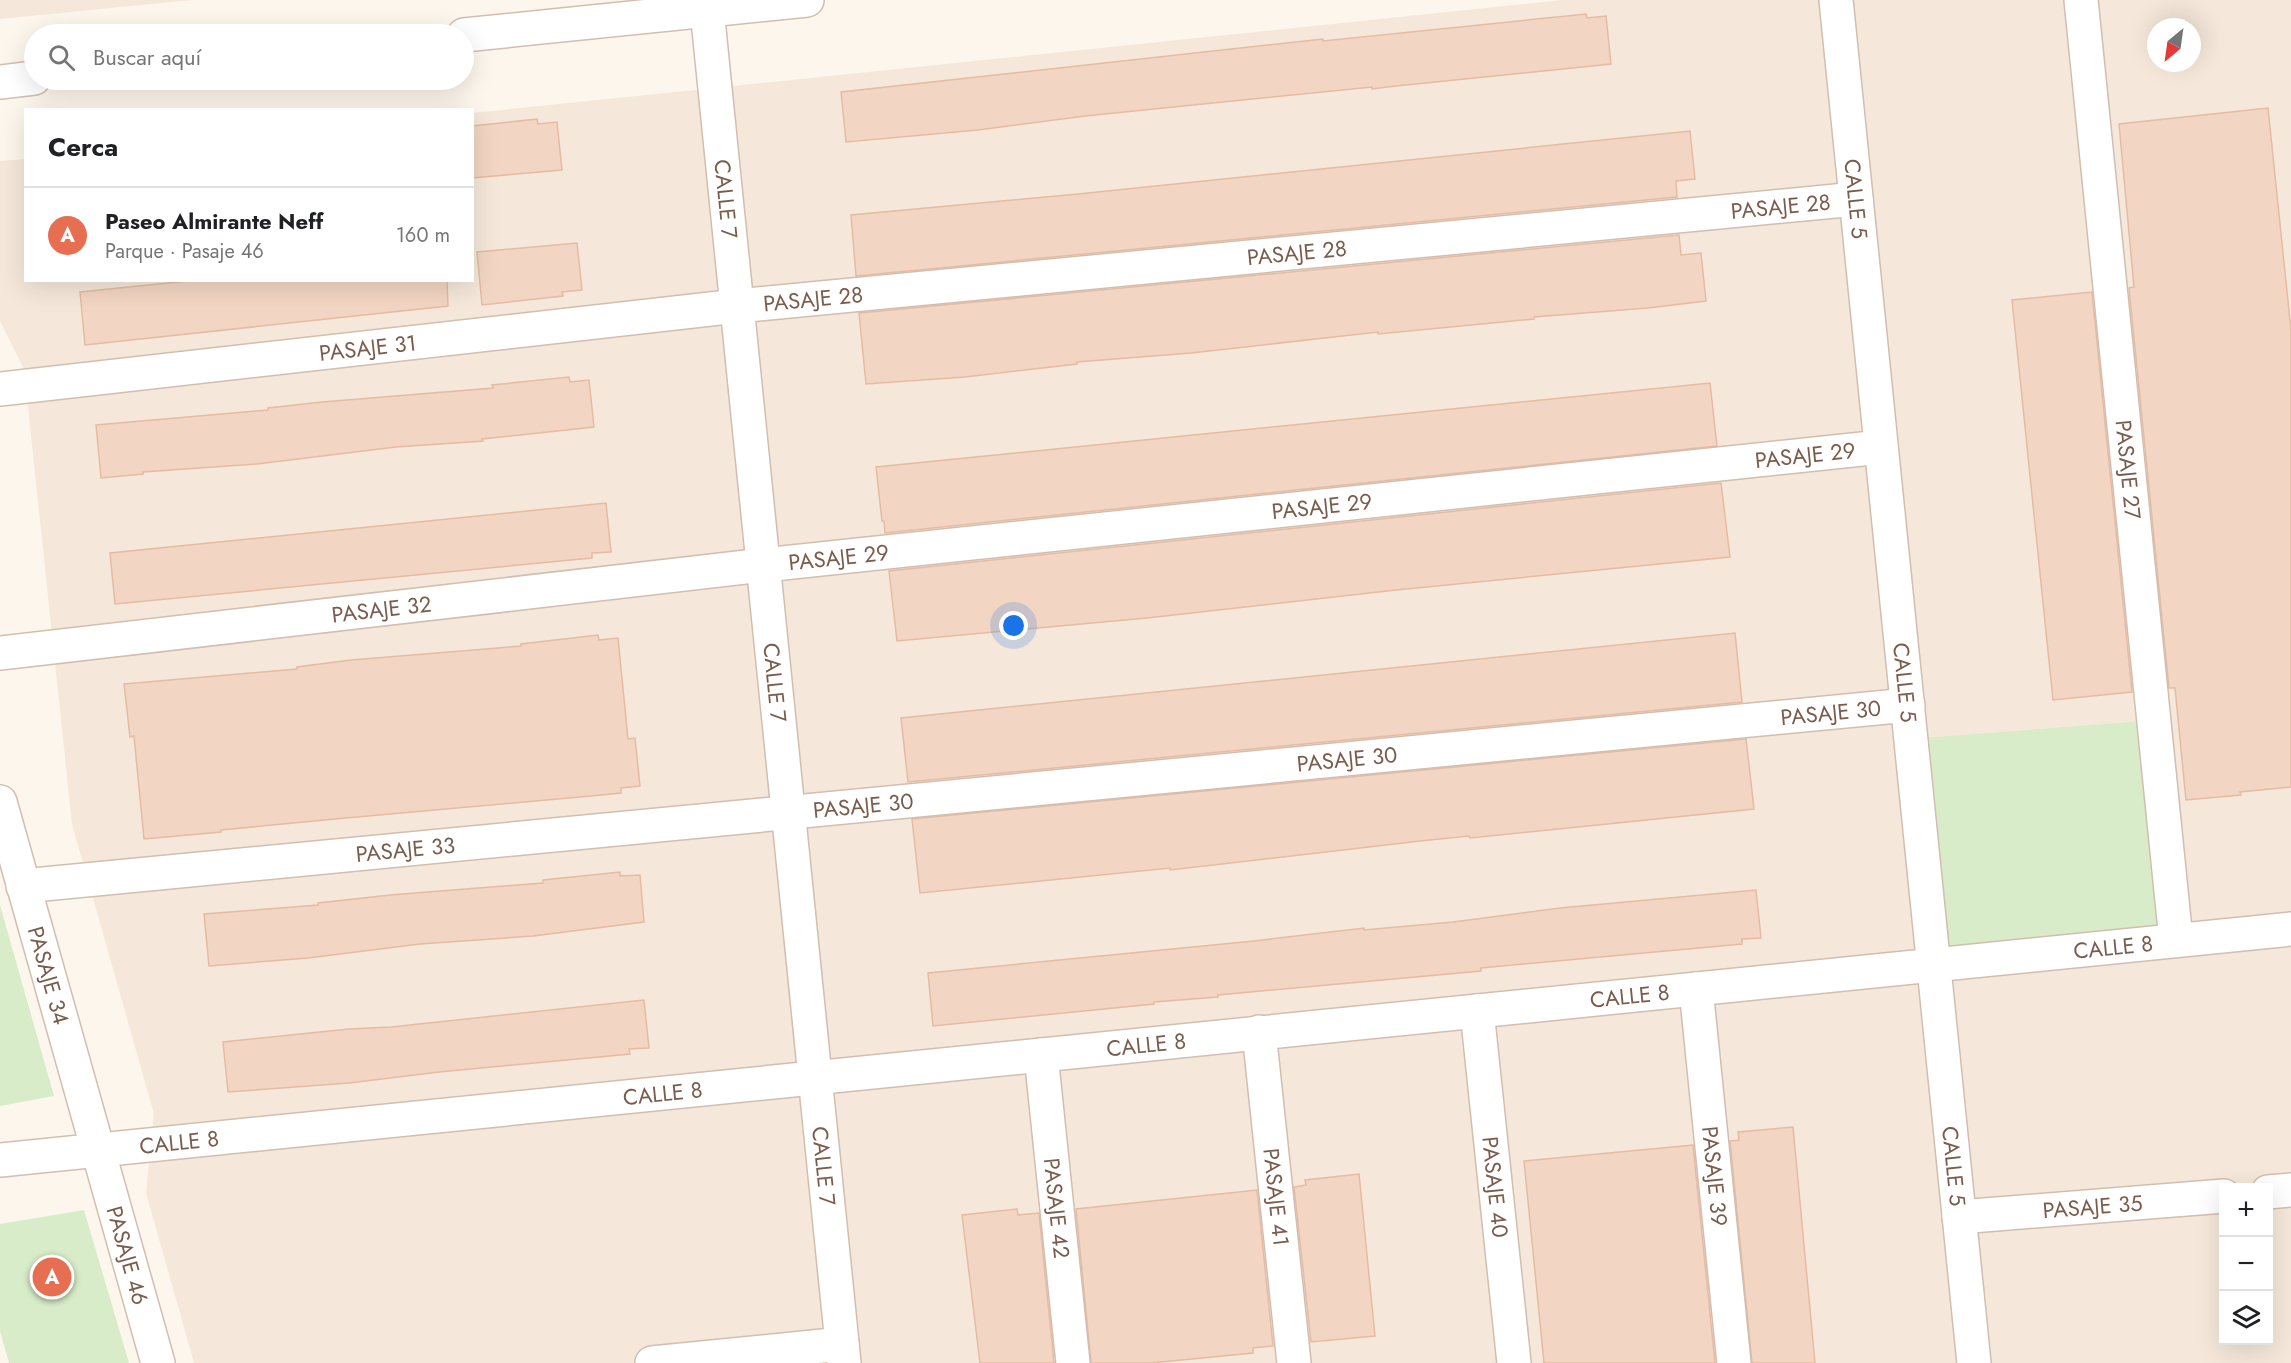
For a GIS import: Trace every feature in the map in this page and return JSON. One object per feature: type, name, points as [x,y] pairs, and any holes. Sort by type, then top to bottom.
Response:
[{"type":"street","points":[[474,34],[707,5],[807,0]]},
{"type":"street","name":"CALLE 5","points":[[1836,0],[1974,1363]]},
{"type":"street","name":"PASAJE 27","points":[[2081,0],[2176,940]]},
{"type":"street","name":"CALLE 7","points":[[707,5],[843,1354]]},
{"type":"street","points":[[0,82],[24,79]]},
{"type":"street","name":"PASAJE 28","points":[[737,306],[1857,199]]},
{"type":"street","name":"PASAJE 31","points":[[0,389],[737,306]]},
{"type":"street","name":"PASAJE 29","points":[[764,565],[1881,447]]},
{"type":"street","name":"PASAJE 32","points":[[0,653],[764,565]]},
{"type":"street","name":"PASAJE 30","points":[[788,813],[1908,705]]},
{"type":"street","name":"PASAJE 34","points":[[0,802],[97,1149]]},
{"type":"street","name":"PASAJE 33","points":[[23,886],[788,813]]},
{"type":"street","name":"CALLE 8","points":[[0,1160],[2291,929]]},
{"type":"street","name":"PASAJE 39","points":[[1696,988],[1734,1363]]},
{"type":"street","name":"PASAJE 40","points":[[1477,1011],[1514,1363]]},
{"type":"street","name":"PASAJE 41","points":[[1259,1032],[1294,1363]]},
{"type":"street","name":"PASAJE 42","points":[[1041,1055],[1073,1363]]},
{"type":"street","name":"PASAJE 46","points":[[97,1149],[158,1363]]},
{"type":"street","points":[[2273,1192],[2291,1190]]},
{"type":"street","name":"PASAJE 35","points":[[1959,1217],[2219,1196]]},
{"type":"street","points":[[652,1363],[843,1354]]},
{"type":"shaded area","points":[[0,0],[192,0],[0,19]]},
{"type":"shaded area","points":[[1563,0],[2291,0],[2291,1363],[194,1363],[146,1193],[154,1114],[72,824],[24,369],[0,321],[0,161],[24,159],[24,282],[474,282],[474,113]]},
{"type":"green space","points":[[2144,721],[2165,930],[1943,950],[1922,738]]},
{"type":"green space","points":[[0,905],[54,1096],[0,1106]]},
{"type":"green space","points":[[84,1210],[129,1363],[9,1363],[0,1331],[0,1224]]},
{"type":"building","points":[[1586,14],[1587,18],[1606,16],[1611,64],[846,142],[841,92],[1323,39],[1323,41]]},
{"type":"building","points":[[2268,108],[2291,330],[2291,787],[2186,800],[2175,688],[2169,688],[2129,288],[2134,287],[2119,124]]},
{"type":"building","points":[[537,119],[538,124],[557,122],[562,170],[474,178],[474,126]]},
{"type":"building","points":[[1690,131],[1695,179],[1676,181],[1677,197],[856,276],[851,215]]},
{"type":"building","points":[[1679,235],[1681,255],[1701,253],[1706,301],[1378,334],[1378,332],[1191,353],[1077,362],[1077,364],[965,377],[866,384],[859,313]]},
{"type":"building","points":[[577,243],[582,290],[562,292],[563,296],[482,305],[477,252]]},
{"type":"building","points":[[178,282],[447,282],[448,306],[85,345],[80,292]]},
{"type":"building","points":[[2092,292],[2132,692],[2053,700],[2012,300]]},
{"type":"building","points":[[569,377],[570,382],[589,380],[594,427],[482,439],[483,441],[396,447],[257,464],[143,472],[143,474],[101,478],[96,425],[268,410],[268,408],[322,402],[493,388],[492,385]]},
{"type":"building","points":[[1710,383],[1717,446],[885,533],[884,521],[882,521],[876,467]]},
{"type":"building","points":[[1721,483],[1730,557],[1396,590],[1147,618],[897,641],[889,571]]},
{"type":"building","points":[[606,503],[611,552],[592,553],[592,558],[115,604],[110,553]]},
{"type":"building","points":[[1735,633],[1742,702],[908,782],[901,718]]},
{"type":"building","points":[[598,635],[599,640],[618,638],[628,739],[635,738],[640,786],[621,788],[621,793],[144,839],[134,736],[130,737],[124,684],[297,669],[297,667],[351,660],[521,646],[521,644]]},
{"type":"building","points":[[1746,739],[1754,809],[1420,841],[1170,870],[1170,868],[920,893],[912,819]]},
{"type":"building","points":[[620,872],[620,876],[640,875],[644,922],[533,936],[420,944],[308,958],[209,966],[204,914],[318,905],[318,903],[390,895],[543,883],[543,880]]},
{"type":"building","points":[[1756,890],[1761,938],[1742,939],[1742,944],[1481,968],[1481,971],[1218,995],[1218,997],[1154,1002],[1154,1004],[933,1026],[928,973]]},
{"type":"building","points":[[644,1000],[649,1048],[629,1049],[630,1054],[349,1083],[228,1092],[223,1042]]},
{"type":"building","points":[[1793,1127],[1815,1363],[1752,1363],[1730,1141],[1739,1140],[1738,1132]]},
{"type":"building","points":[[1693,1145],[1715,1363],[1544,1363],[1524,1161]]},
{"type":"building","points":[[1359,1174],[1375,1336],[1311,1342],[1294,1187],[1306,1185],[1305,1180]]},
{"type":"building","points":[[1257,1190],[1273,1346],[1253,1348],[1253,1353],[1151,1363],[1091,1363],[1076,1209]]},
{"type":"building","points":[[1017,1209],[1018,1215],[1039,1213],[1054,1363],[980,1363],[962,1215]]},
{"type":"place","name":"Paseo Almirante Neff","points":[[52,1277]]}]
